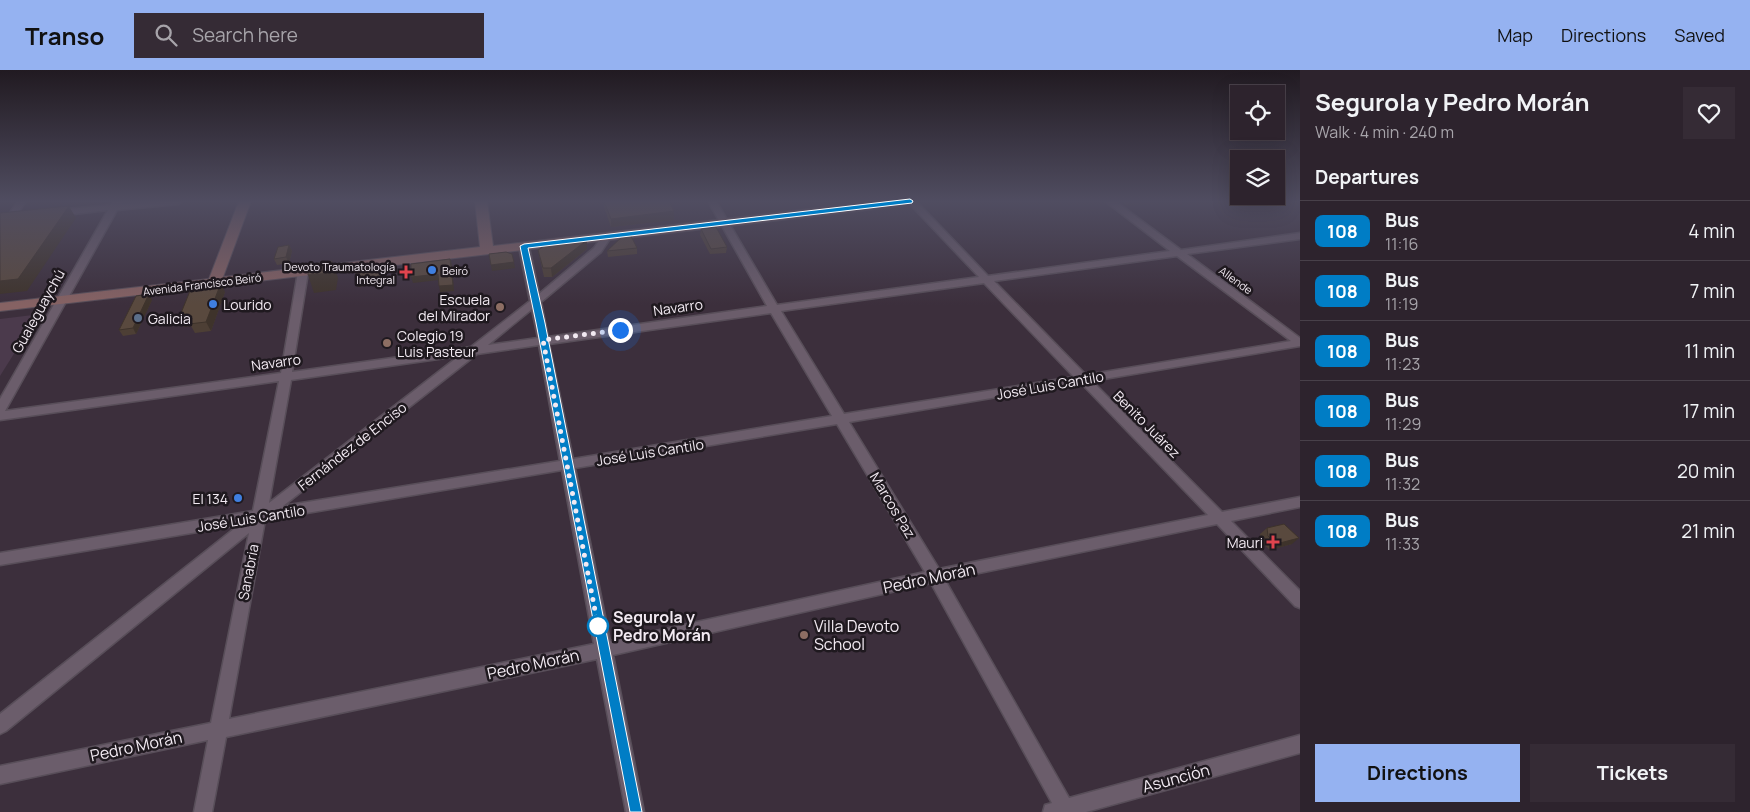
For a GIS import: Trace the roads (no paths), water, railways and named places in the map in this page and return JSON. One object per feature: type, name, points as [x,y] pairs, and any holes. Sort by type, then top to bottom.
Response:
[{"type":"main road","points":[[214,283],[232,236]]},
{"type":"main road","points":[[485,236],[487,250]]},
{"type":"main road","name":"Avenida Francisco Beiró","points":[[0,307],[618,236]]},
{"type":"street","name":"Gualeguaychú","points":[[0,409],[98,236]]},
{"type":"street","name":"Marcos Paz","points":[[731,236],[935,576],[1062,811]]},
{"type":"street","name":"Benito Juárez","points":[[944,236],[1081,380],[1220,518],[1300,601]]},
{"type":"street","name":"Allende","points":[[1155,236],[1300,343]]},
{"type":"street","name":"Navarro","points":[[0,416],[1300,236]]},
{"type":"street","name":"Fernández de Enciso","points":[[0,725],[259,517],[304,484],[558,284],[598,250],[606,237]]},
{"type":"street","points":[[524,246],[635,812]]},
{"type":"street","name":"Sanabria","points":[[203,812],[286,376],[303,272]]},
{"type":"street","points":[[531,281],[544,285],[558,284]]},
{"type":"street","name":"José Luis Cantilo","points":[[0,559],[1300,343]]},
{"type":"street","name":"Pedro Morán","points":[[0,775],[603,650],[935,576],[1300,502]]},
{"type":"street","name":"Asunción","points":[[1062,811],[1300,744]]},
{"type":"place","name":"Beiró","points":[[432,270]]},
{"type":"place","name":"Devoto Traumatología Integral","points":[[406,272]]},
{"type":"place","name":"Lourido","points":[[213,304]]},
{"type":"place","name":"Escuela del Mirador","points":[[500,307]]},
{"type":"place","name":"Galicia","points":[[138,318]]},
{"type":"place","name":"Colegio 19 Luis Pasteur","points":[[387,343]]},
{"type":"place","name":"El 134","points":[[238,498]]},
{"type":"place","name":"Mauri","points":[[1273,542]]},
{"type":"place","name":"Segurola y Pedro Morán","points":[[598,626]]},
{"type":"place","name":"Villa Devoto School","points":[[804,635]]}]
